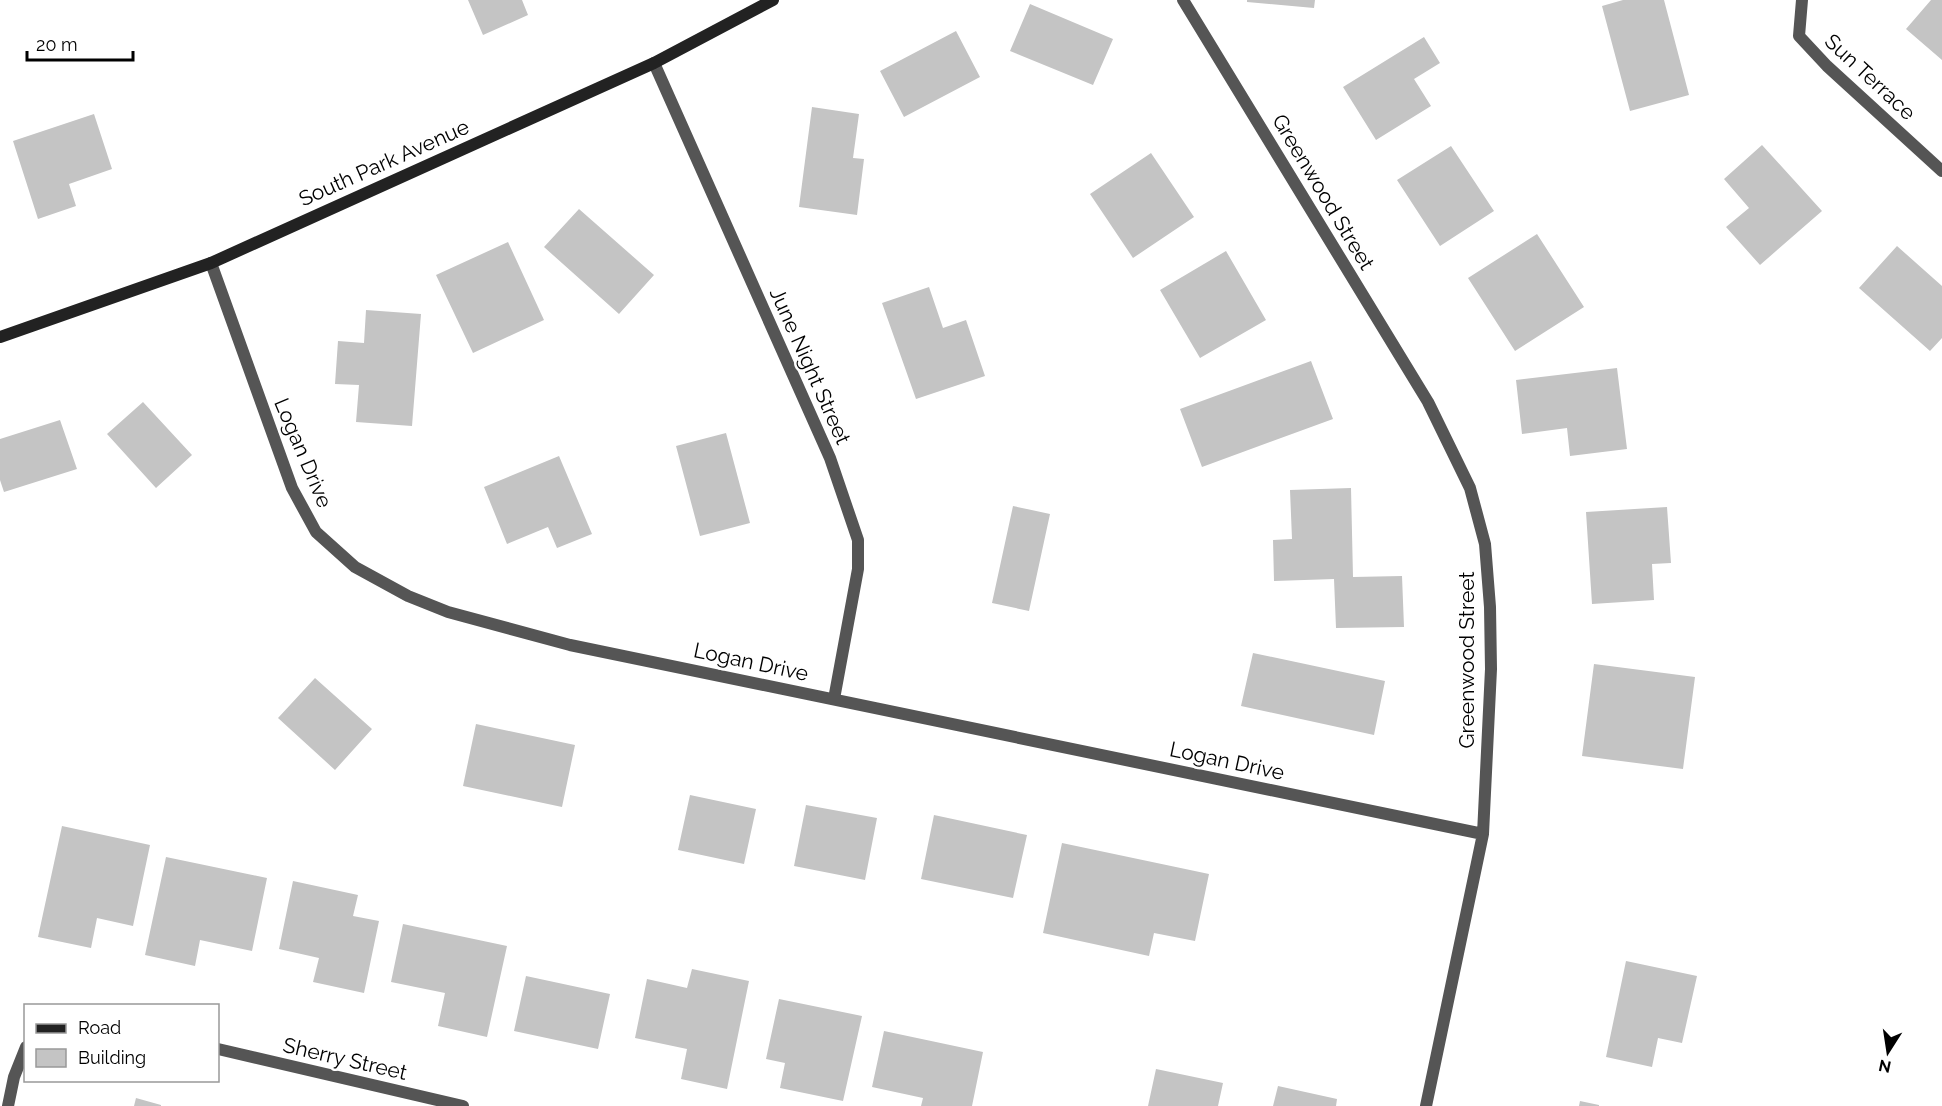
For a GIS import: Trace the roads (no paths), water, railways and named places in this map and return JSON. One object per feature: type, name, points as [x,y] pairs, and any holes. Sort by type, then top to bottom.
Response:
[{"type":"street","name":"South Park Avenue","points":[[0,338],[211,263],[654,63],[773,0]]},
{"type":"street","name":"Greenwood Street","points":[[1183,0],[1428,402],[1470,488],[1485,544],[1490,607],[1491,669],[1483,834],[1426,1106]]},
{"type":"street","name":"Sun Terrace","points":[[1802,0],[1799,36],[1827,66],[1942,171]]},
{"type":"street","name":"June Night Street","points":[[654,63],[830,458],[858,540],[858,569],[834,699]]},
{"type":"street","name":"Logan Drive","points":[[211,263],[292,488],[316,532],[355,567],[408,596],[448,612],[570,645],[1483,834]]},
{"type":"street","name":"Sherry Street","points":[[219,1049],[457,1105]]},
{"type":"street","points":[[8,1106],[14,1077],[24,1052]]}]
